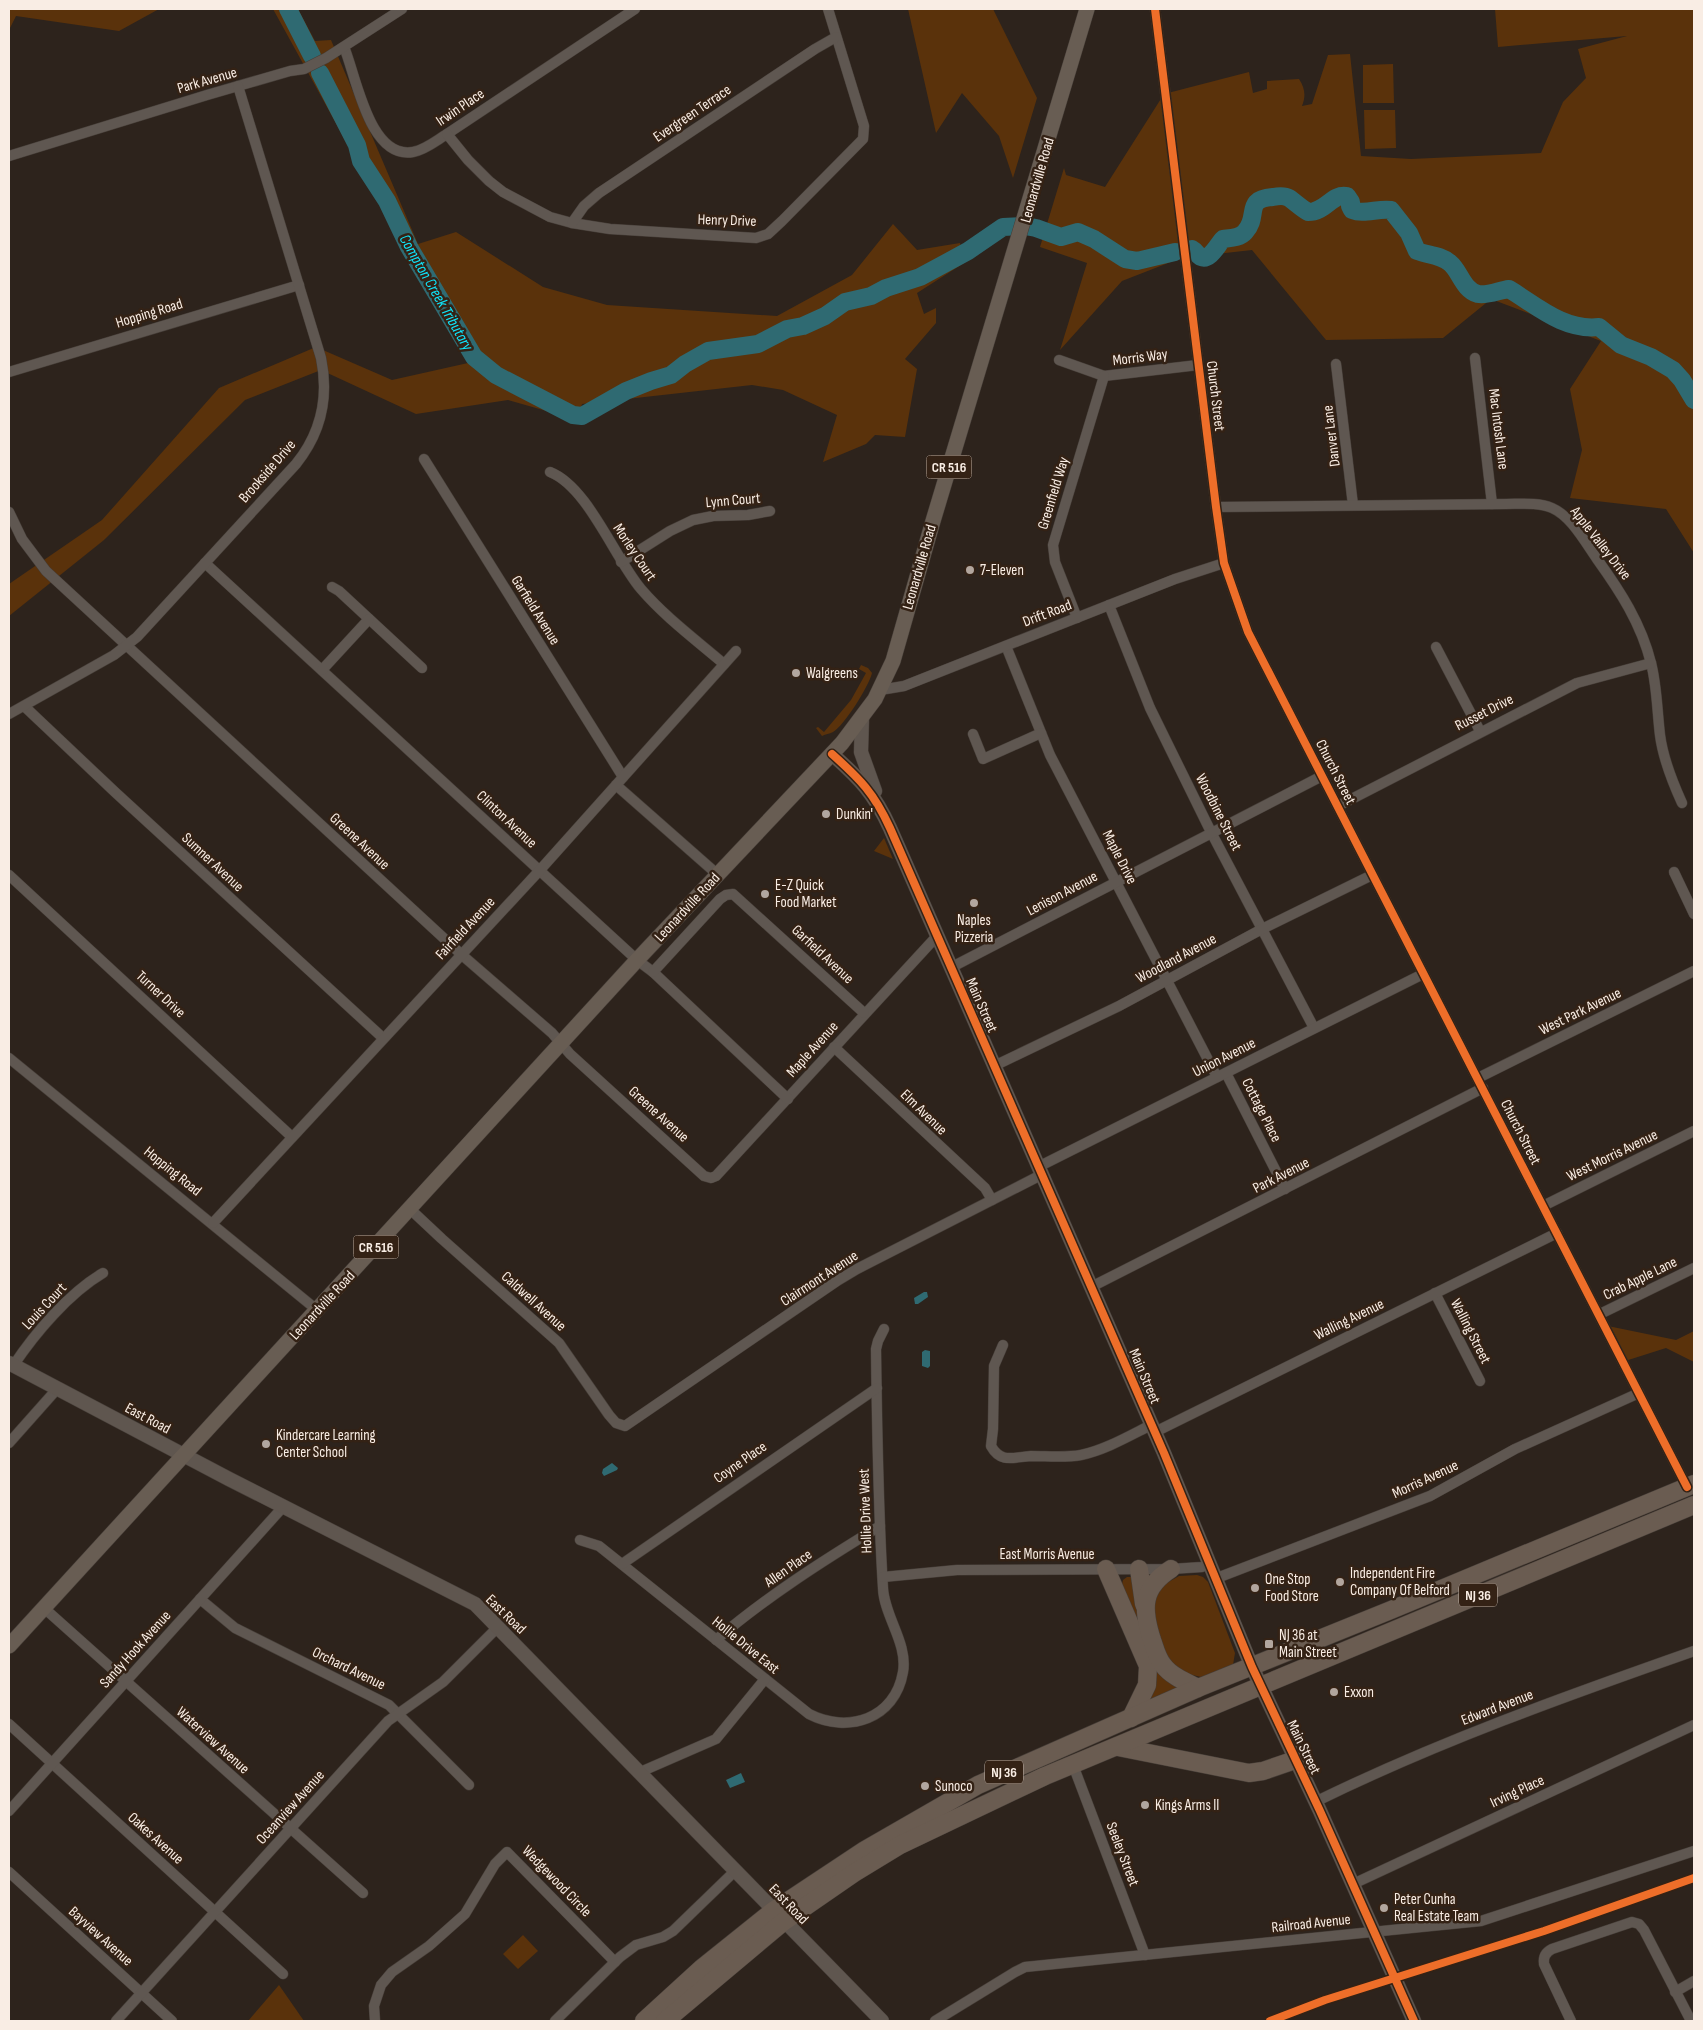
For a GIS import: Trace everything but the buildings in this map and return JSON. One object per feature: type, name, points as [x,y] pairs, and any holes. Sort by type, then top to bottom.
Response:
[{"type":"highway","name":"NJ 36","points":[[644,2021],[702,1968],[778,1916],[865,1850],[978,1785],[1198,1688],[1691,1486]]},
{"type":"highway","name":"NJ 36","points":[[665,2021],[778,1916],[900,1845],[982,1805],[1073,1765],[1694,1505]]},
{"type":"highway","points":[[1106,1569],[1148,1666],[1147,1685],[1130,1718]]},
{"type":"highway","points":[[1139,1569],[1150,1631],[1163,1665],[1171,1673],[1198,1688]]},
{"type":"highway","points":[[1145,1604],[1150,1589],[1158,1577],[1171,1569]]},
{"type":"highway","points":[[1118,1747],[1249,1773],[1263,1772],[1295,1760]]},
{"type":"main road","name":"Leonardville Road","points":[[9,1646],[637,960],[832,754],[862,718],[880,690],[893,661],[932,521],[1018,244],[1087,9]]},
{"type":"street","name":"Park Avenue","points":[[9,156],[238,86],[290,71],[304,69],[344,47],[402,9]]},
{"type":"street","name":"Irwin Place","points":[[344,47],[363,108],[386,143],[400,152],[413,152],[421,150],[447,134],[634,9]]},
{"type":"street","name":"Henry Drive","points":[[447,134],[468,160],[489,181],[504,192],[550,217],[572,223],[610,229],[756,238],[768,234],[863,139],[864,126],[828,9]]},
{"type":"street","name":"Church Street","points":[[1155,9],[1224,562],[1248,632],[1639,1392],[1691,1486]]},
{"type":"street","name":"Evergreen Terrace","points":[[572,223],[584,206],[599,193],[815,49],[836,37]]},
{"type":"street","name":"Brookside Drive","points":[[9,714],[114,655],[137,637],[296,464],[309,446],[318,428],[324,396],[324,372],[238,86]]},
{"type":"street","name":"Hopping Road","points":[[9,372],[299,285]]},
{"type":"street","name":"Mac Intosh Lane","points":[[1474,358],[1492,504]]},
{"type":"street","name":"Morris Way","points":[[1058,360],[1104,376],[1198,365]]},
{"type":"street","name":"Danver Lane","points":[[1336,364],[1353,505]]},
{"type":"street","name":"Greenfield Way","points":[[1077,618],[1054,562],[1053,545],[1104,376]]},
{"type":"street","name":"Garfield Avenue","points":[[424,459],[623,777]]},
{"type":"street","name":"Morley Court","points":[[550,472],[570,486],[580,496],[621,562],[644,592],[724,664]]},
{"type":"street","name":"Apple Valley Drive","points":[[1216,507],[1492,504],[1550,507],[1565,516],[1629,605],[1642,632],[1652,663],[1657,692],[1663,754],[1671,780],[1682,803]]},
{"type":"street","name":"Lynn Court","points":[[621,562],[670,531],[693,520],[713,516],[748,515],[770,511]]},
{"type":"street","name":"Greene Avenue","points":[[9,512],[22,539],[46,571],[707,1178]]},
{"type":"street","name":"Drift Road","points":[[880,690],[904,686],[1209,566],[1224,562]]},
{"type":"street","name":"Clinton Avenue","points":[[205,563],[637,960],[653,972],[788,1099]]},
{"type":"street","points":[[332,587],[339,591],[422,668]]},
{"type":"street","name":"Woodbine Street","points":[[1109,605],[1150,708],[1211,832],[1314,1028]]},
{"type":"street","points":[[322,670],[369,619]]},
{"type":"street","name":"Maple Drive","points":[[1006,646],[1041,733],[1115,882],[1166,980],[1222,1075]]},
{"type":"street","points":[[1436,647],[1480,731]]},
{"type":"street","name":"Fairfield Avenue","points":[[213,1223],[540,870],[736,651]]},
{"type":"street","name":"Russet Drive","points":[[1338,806],[1480,731],[1577,683],[1652,663]]},
{"type":"street","name":"Sumner Avenue","points":[[24,706],[383,1038]]},
{"type":"street","points":[[862,718],[861,755],[883,813]]},
{"type":"street","points":[[973,734],[983,758],[1041,733]]},
{"type":"street","name":"Main Street","points":[[832,754],[864,784],[883,813],[1211,1563],[1252,1667],[1353,1884],[1414,2021]]},
{"type":"street","name":"Lenison Avenue","points":[[950,968],[1322,776]]},
{"type":"street","points":[[616,785],[717,874]]},
{"type":"street","points":[[1674,872],[1694,914]]},
{"type":"street","name":"Turner Drive","points":[[9,875],[292,1137]]},
{"type":"street","name":"Woodland Avenue","points":[[994,1066],[1372,875]]},
{"type":"street","name":"Garfield Avenue","points":[[653,972],[720,899],[726,895],[733,894],[864,1013]]},
{"type":"street","name":"Maple Avenue","points":[[707,1178],[716,1176],[936,936]]},
{"type":"street","name":"West Park Avenue","points":[[1478,1078],[1694,971]]},
{"type":"street","name":"Union Avenue","points":[[1040,1171],[1222,1075],[1423,974]]},
{"type":"street","name":"Elm Avenue","points":[[834,1047],[984,1188],[992,1200]]},
{"type":"street","name":"Hopping Road","points":[[9,1058],[317,1310]]},
{"type":"street","name":"Cottage Place","points":[[1222,1075],[1285,1189]]},
{"type":"street","name":"Park Avenue","points":[[1091,1287],[1483,1088]]},
{"type":"street","name":"West Morris Avenue","points":[[1543,1206],[1694,1131]]},
{"type":"street","name":"Clairmont Avenue","points":[[624,1426],[837,1281],[992,1200],[1040,1171]]},
{"type":"street","name":"Caldwell Avenue","points":[[410,1209],[559,1343],[609,1415],[616,1423],[624,1426]]},
{"type":"street","name":"Walling Avenue","points":[[1004,1345],[994,1366],[992,1379],[993,1429],[991,1446],[998,1456],[1013,1459],[1029,1456],[1080,1455],[1153,1429],[1557,1233]]},
{"type":"street","name":"Crab Apple Lane","points":[[1600,1314],[1694,1268]]},
{"type":"street","name":"Louis Court","points":[[11,1365],[61,1308],[84,1285],[103,1273]]},
{"type":"street","name":"Walling Street","points":[[1435,1293],[1480,1381]]},
{"type":"street","name":"Hollie Drive West","points":[[884,1329],[876,1349],[880,1526],[883,1590],[903,1658],[903,1672],[898,1689]]},
{"type":"street","name":"East Road","points":[[11,1365],[283,1507],[467,1600],[481,1610],[882,2021]]},
{"type":"street","name":"Coyne Place","points":[[622,1564],[877,1388]]},
{"type":"street","points":[[9,1443],[57,1389]]},
{"type":"street","name":"Morris Avenue","points":[[1217,1578],[1430,1496],[1515,1449],[1639,1392]]},
{"type":"street","name":"Sandy Hook Avenue","points":[[9,1811],[283,1507]]},
{"type":"street","name":"Allen Place","points":[[716,1640],[736,1622],[842,1549],[880,1526]]},
{"type":"street","name":"Hollie Drive East","points":[[580,1540],[594,1543],[765,1679],[820,1720],[838,1724],[853,1723],[869,1718],[890,1701],[898,1689]]},
{"type":"street","name":"East Morris Avenue","points":[[883,1577],[957,1570],[1202,1568],[1211,1563]]},
{"type":"street","name":"Orchard Avenue","points":[[200,1599],[235,1628],[385,1702],[469,1785]]},
{"type":"street","name":"Waterview Avenue","points":[[44,1608],[362,1893]]},
{"type":"street","name":"Oceanview Avenue","points":[[116,2021],[388,1721],[443,1682],[498,1627]]},
{"type":"street","name":"Edward Avenue","points":[[1315,1802],[1395,1763],[1590,1687],[1694,1651]]},
{"type":"street","points":[[638,1773],[716,1739],[765,1679]]},
{"type":"street","name":"Oakes Avenue","points":[[9,1724],[284,1974]]},
{"type":"street","name":"Irving Place","points":[[1353,1884],[1694,1726]]},
{"type":"street","name":"Seeley Street","points":[[1073,1765],[1145,1955]]},
{"type":"street","name":"Railroad Avenue","points":[[936,2021],[1025,1967],[1481,1921],[1694,1851]]},
{"type":"street","name":"Wedgewood Circle","points":[[375,2021],[374,2006],[382,1985],[392,1972],[429,1946],[465,1914],[495,1864],[507,1852],[615,1962]]},
{"type":"street","points":[[555,2021],[615,1962],[636,1945],[662,1937],[673,1931],[734,1871]]},
{"type":"street","name":"Bayview Avenue","points":[[9,1872],[172,2021]]},
{"type":"street","points":[[1571,2021],[1544,1964],[1544,1957],[1552,1949],[1635,1922],[1644,1930],[1691,2021]]},
{"type":"street","points":[[1675,1992],[1694,1981]]},
{"type":"shaded area","points":[[9,9],[159,9],[119,31],[16,16],[9,30]]},
{"type":"shaded area","points":[[273,9],[298,9],[315,41],[331,40],[418,244],[456,232],[543,287],[607,305],[777,316],[852,275],[893,224],[917,250],[960,243],[964,263],[917,293],[924,314],[936,308],[936,323],[905,359],[917,369],[905,437],[875,435],[866,444],[823,462],[837,415],[783,390],[752,385],[582,404],[578,420],[508,400],[416,414],[321,370],[245,400],[104,540],[9,616],[9,584],[102,520],[219,388],[316,347],[392,380],[468,363]]},
{"type":"shaded area","points":[[908,9],[993,9],[1037,98],[1013,178],[999,136],[962,93],[936,133]]},
{"type":"shaded area","points":[[1495,9],[1694,9],[1694,553],[1666,509],[1570,498],[1582,450],[1570,389],[1601,341],[1491,299],[1443,338],[1326,340],[1252,250],[1181,258],[1122,281],[1060,350],[1087,263],[1040,247],[1064,168],[1066,175],[1105,187],[1164,94],[1249,72],[1253,93],[1267,89],[1267,81],[1299,79],[1304,92],[1302,106],[1312,104],[1328,55],[1350,54],[1361,156],[1411,159],[1541,153],[1563,102],[1586,78],[1578,49],[1627,36],[1498,47]]},
{"type":"shaded area","points":[[1393,64],[1394,103],[1363,103],[1363,65]]},
{"type":"shaded area","points":[[1364,110],[1395,110],[1396,148],[1365,149]]},
{"type":"shaded area","points":[[861,665],[868,668],[872,673],[866,687],[856,705],[838,728],[822,736],[816,728],[818,727],[824,732],[851,700],[866,673],[859,669]]},
{"type":"shaded area","points":[[884,838],[893,859],[874,851]]},
{"type":"shaded area","points":[[1603,1325],[1676,1340],[1694,1331],[1694,1362],[1666,1348],[1622,1362]]},
{"type":"shaded area","points":[[1197,1575],[1203,1577],[1208,1582],[1235,1653],[1233,1665],[1201,1677],[1184,1673],[1169,1664],[1152,1617],[1155,1594],[1165,1584],[1179,1576]]},
{"type":"shaded area","points":[[1127,1577],[1133,1577],[1146,1644],[1122,1584],[1123,1580]]},
{"type":"shaded area","points":[[1154,1663],[1180,1687],[1145,1704]]},
{"type":"shaded area","points":[[523,1935],[538,1951],[518,1969],[503,1954]]},
{"type":"shaded area","points":[[279,1985],[304,2021],[248,2021]]},
{"type":"water","points":[[927,1292],[928,1297],[915,1304],[914,1298]]},
{"type":"water","points":[[925,1350],[930,1351],[930,1366],[928,1368],[922,1366],[922,1352]]},
{"type":"water","points":[[612,1463],[618,1468],[617,1470],[604,1476],[602,1473],[603,1469]]},
{"type":"water","points":[[741,1773],[745,1782],[730,1788],[726,1780]]},
{"type":"waterway","name":"Compton Creek Tributary","points":[[288,9],[312,56]]},
{"type":"waterway","name":"Compton Creek Tributary","points":[[320,73],[357,145],[361,161],[387,201],[409,247],[474,357],[496,375],[573,415],[582,416],[626,391],[671,375],[685,364],[708,351],[758,344],[787,329],[803,326],[825,316],[845,302],[871,296],[886,288],[920,277],[968,251],[1003,227],[1025,226],[1061,237],[1078,232],[1094,239],[1125,259],[1137,261],[1175,252]]},
{"type":"waterway","name":"Compton Creek Tributary","points":[[1192,249],[1200,256],[1208,257],[1223,239],[1243,234],[1249,226],[1255,205],[1264,198],[1285,196],[1308,212],[1320,209],[1337,197],[1347,196],[1351,202],[1352,210],[1361,212],[1391,210],[1409,233],[1417,251],[1446,260],[1453,266],[1465,285],[1473,292],[1485,294],[1509,289],[1551,316],[1574,325],[1599,327],[1621,345],[1651,357],[1673,370],[1682,380],[1694,400]]},
{"type":"cycle path","points":[[1155,9],[1224,563],[1248,632],[1687,1487]]},
{"type":"cycle path","points":[[832,754],[866,787],[890,828],[1164,1453],[1252,1667],[1320,1811],[1414,2021]]},
{"type":"cycle path","points":[[1270,2021],[1325,2000],[1544,1931],[1694,1878]]},
{"type":"place","name":"7-Eleven","points":[[970,570]]},
{"type":"place","name":"Walgreens","points":[[796,673]]},
{"type":"place","name":"Dunkin'","points":[[826,814]]},
{"type":"place","name":"E-Z Quick Food Market","points":[[765,894]]},
{"type":"place","name":"Naples Pizzeria","points":[[974,903]]},
{"type":"place","name":"Kindercare Learning Center School","points":[[266,1444]]},
{"type":"place","name":"Independent Fire Company Of Belford","points":[[1340,1582]]},
{"type":"place","name":"One Stop Food Store","points":[[1255,1588]]},
{"type":"place","name":"NJ 36 at Main Street","points":[[1269,1644]]},
{"type":"place","name":"Exxon","points":[[1334,1692]]},
{"type":"place","name":"Sunoco","points":[[925,1786]]},
{"type":"place","name":"Kings Arms II","points":[[1145,1805]]},
{"type":"place","name":"Peter Cunha Real Estate Team","points":[[1384,1908]]}]
